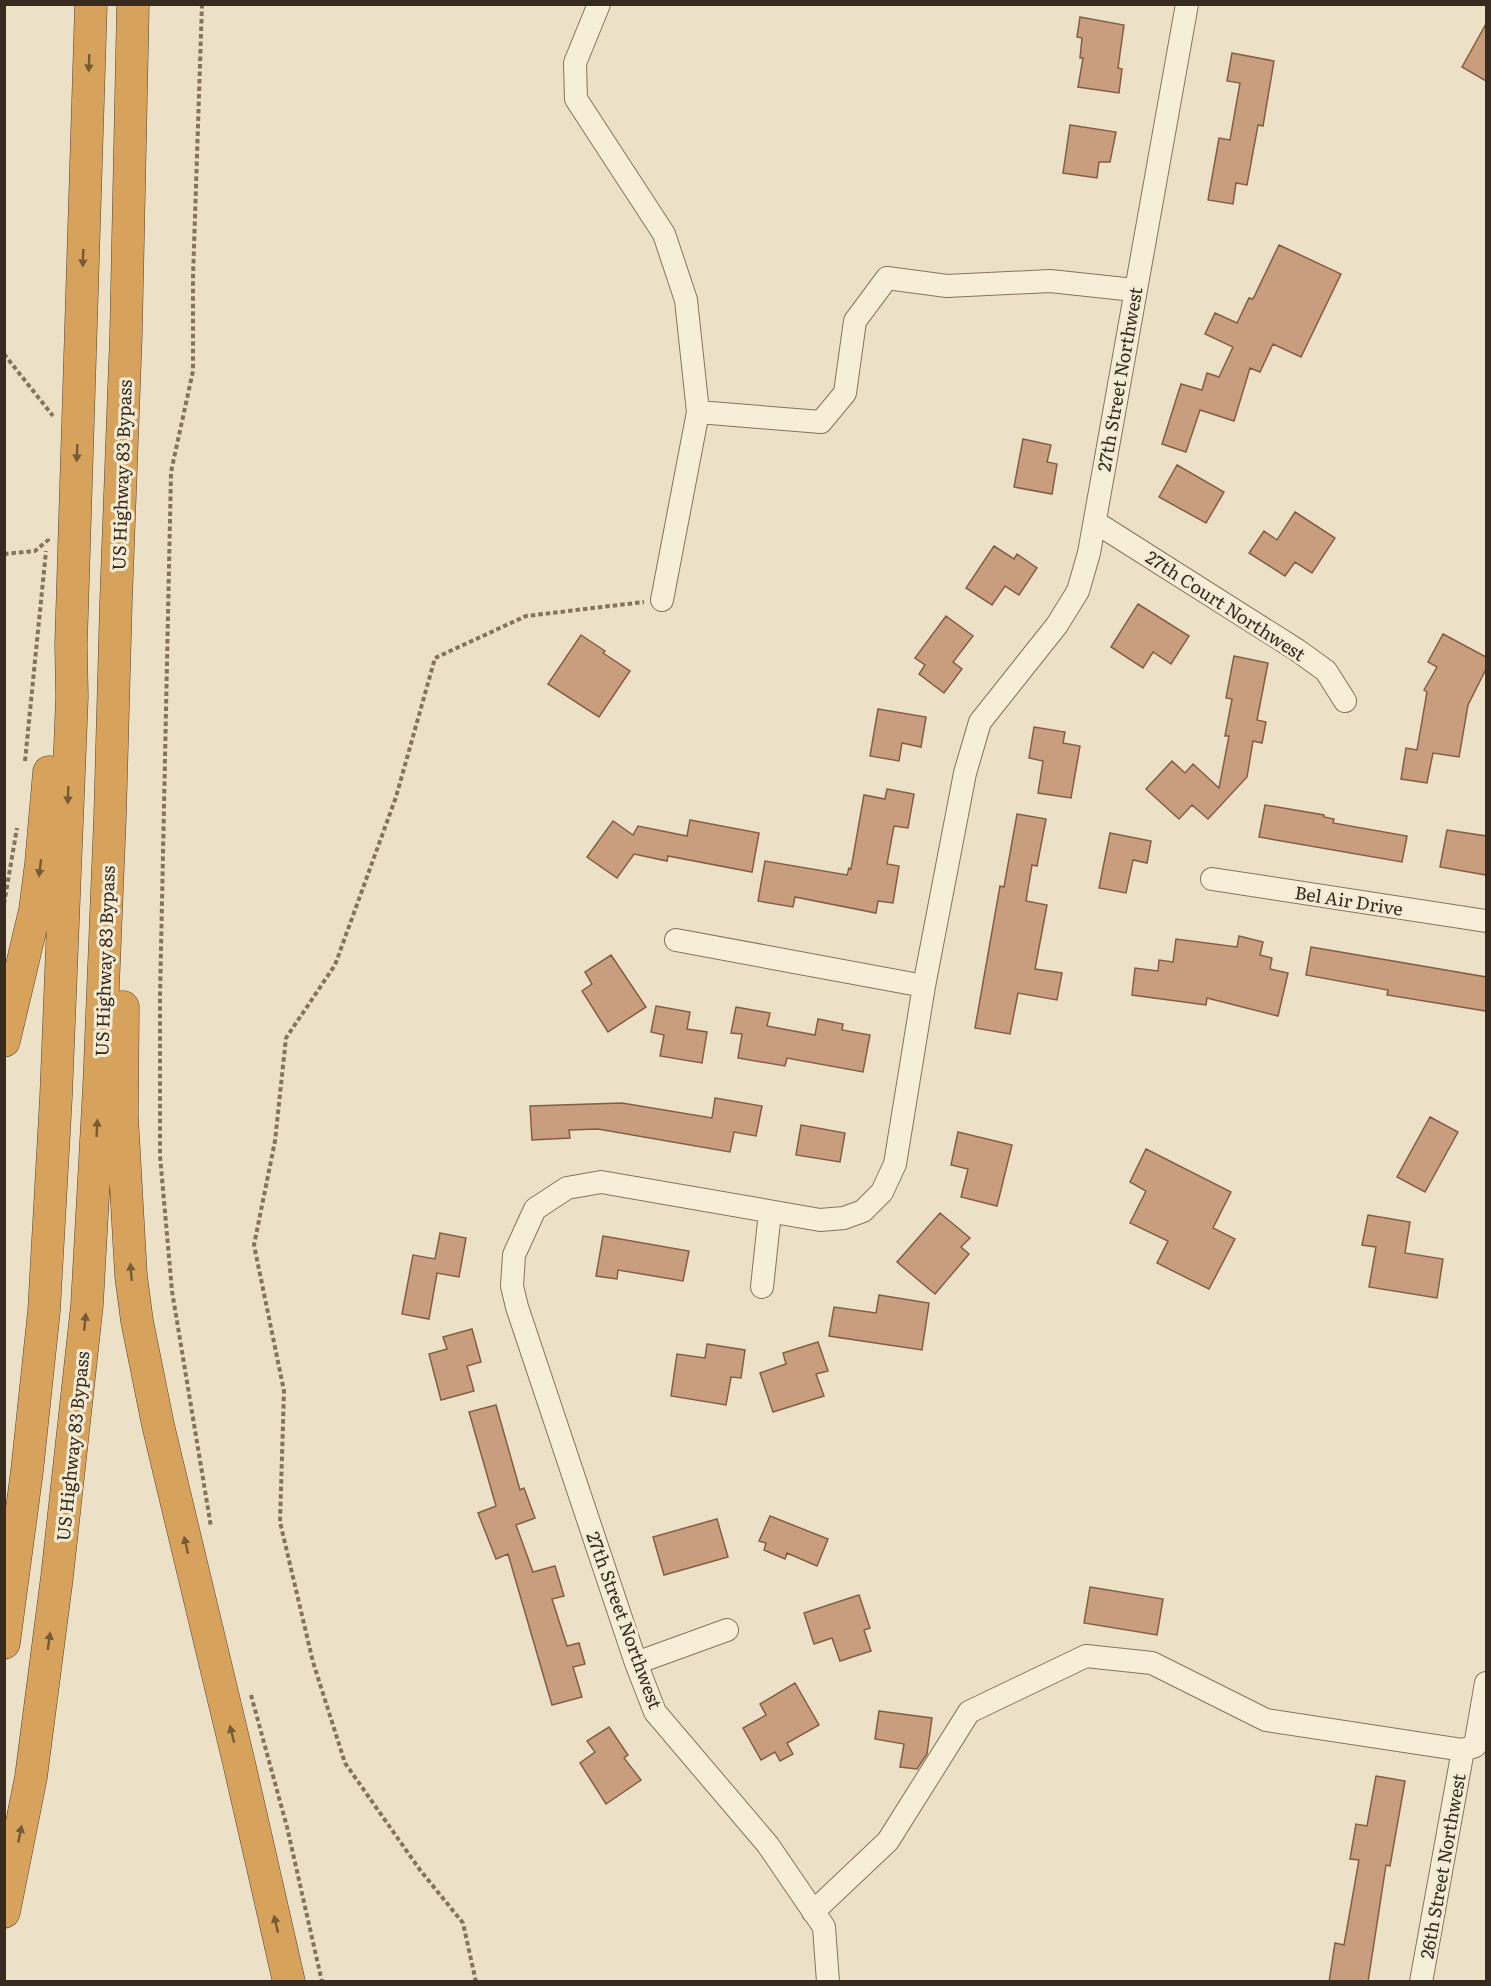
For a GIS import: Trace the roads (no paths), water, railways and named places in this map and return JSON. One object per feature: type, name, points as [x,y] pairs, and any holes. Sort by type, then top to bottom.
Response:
[{"type":"highway","points":[[4,1643],[27,1471],[44,1311],[56,1097],[72,709],[71,645],[91,4]]},
{"type":"highway","name":"US Highway 83 Bypass","points":[[4,1912],[31,1777],[57,1577],[87,1305],[105,956],[126,334],[133,4]]},
{"type":"highway","points":[[4,1041],[35,910],[52,720],[71,645]]},
{"type":"highway","points":[[113,710],[124,803],[122,1116],[131,1276],[137,1321],[158,1425],[289,1982]]},
{"type":"street","points":[[599,4],[575,63],[576,99],[664,234],[686,300],[698,412],[662,600]]},
{"type":"street","name":"27th Street Northwest","points":[[828,1982],[824,1927],[768,1845],[655,1712],[636,1663],[517,1307],[512,1286],[514,1256],[535,1209],[567,1188],[602,1182],[820,1220],[844,1218],[863,1211],[882,1192],[895,1164],[924,986],[965,773],[980,722],[1057,625],[1078,591],[1095,522],[1134,290],[1187,4]]},
{"type":"street","points":[[698,412],[821,422],[845,393],[855,321],[887,278],[947,286],[1050,281],[1134,290]]},
{"type":"street","name":"27th Court Northwest","points":[[1095,522],[1326,670],[1345,701]]},
{"type":"street","name":"Bel Air Drive","points":[[1212,879],[1486,921]]},
{"type":"street","points":[[676,940],[924,986]]},
{"type":"street","points":[[762,1287],[770,1212]]},
{"type":"street","points":[[636,1663],[727,1630]]},
{"type":"street","points":[[813,1912],[888,1841],[969,1712],[1086,1656],[1152,1663],[1266,1720],[1475,1748]]},
{"type":"street","name":"26th Street Northwest","points":[[1421,1982],[1475,1748],[1486,1683]]}]
